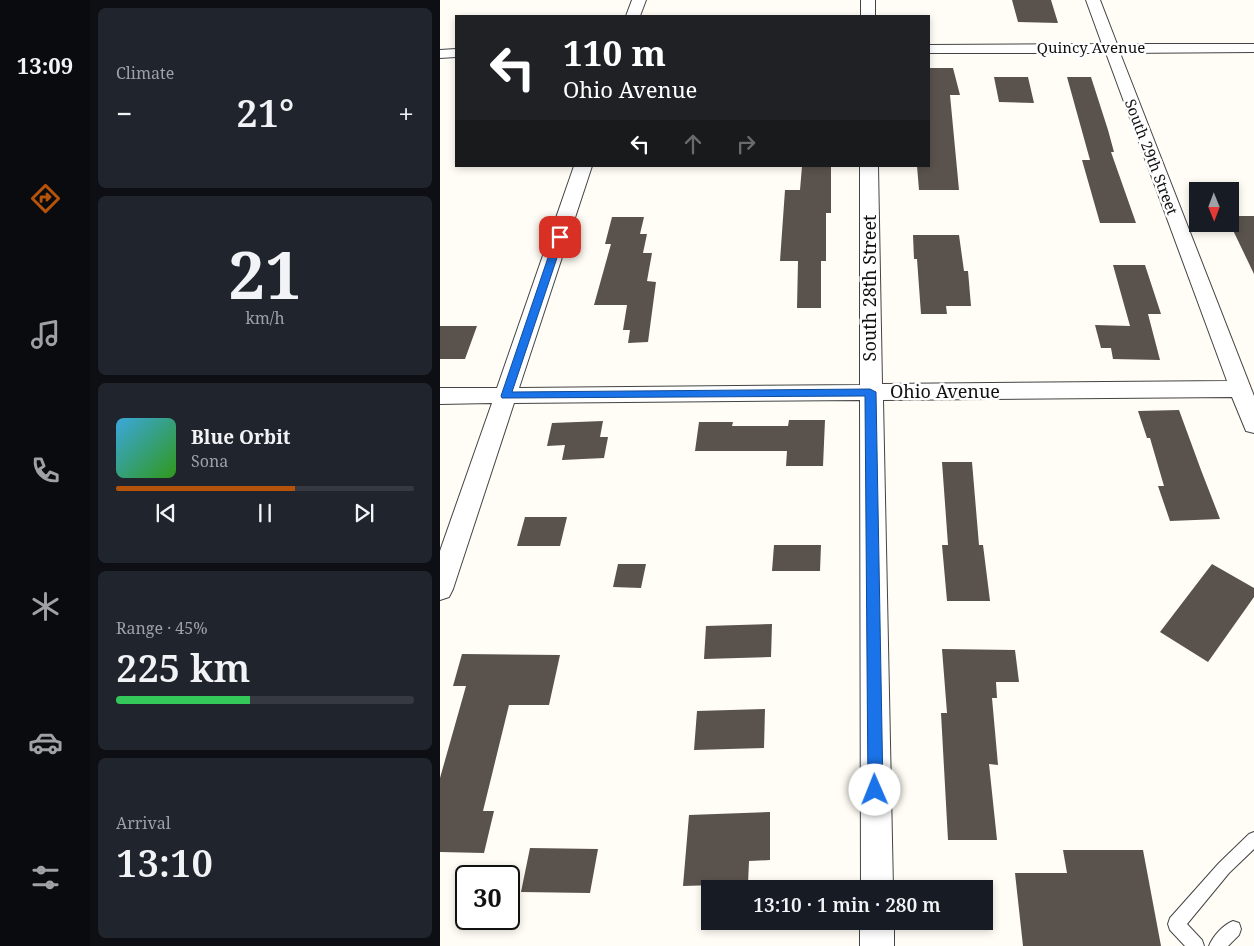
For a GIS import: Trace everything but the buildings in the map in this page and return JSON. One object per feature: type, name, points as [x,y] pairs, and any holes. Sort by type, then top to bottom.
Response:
[{"type":"street","points":[[634,15],[639,0]]},
{"type":"street","points":[[868,0],[868,15]]},
{"type":"street","name":"South 29th Street","points":[[1093,0],[1254,425]]},
{"type":"street","name":"Quincy Avenue","points":[[930,49],[1254,48]]},
{"type":"street","points":[[440,54],[455,54]]},
{"type":"street","points":[[440,588],[583,167]]},
{"type":"street","name":"South 28th Street","points":[[869,167],[877,880]]},
{"type":"street","name":"Ohio Avenue","points":[[440,396],[1240,389]]},
{"type":"street","points":[[877,930],[877,946]]},
{"type":"lane","points":[[1196,946],[1176,924],[1224,868],[1254,839]]},
{"type":"lane","points":[[1217,946],[1233,929]]},
{"type":"route","points":[[560,237],[506,396],[870,392],[875,790]]}]
